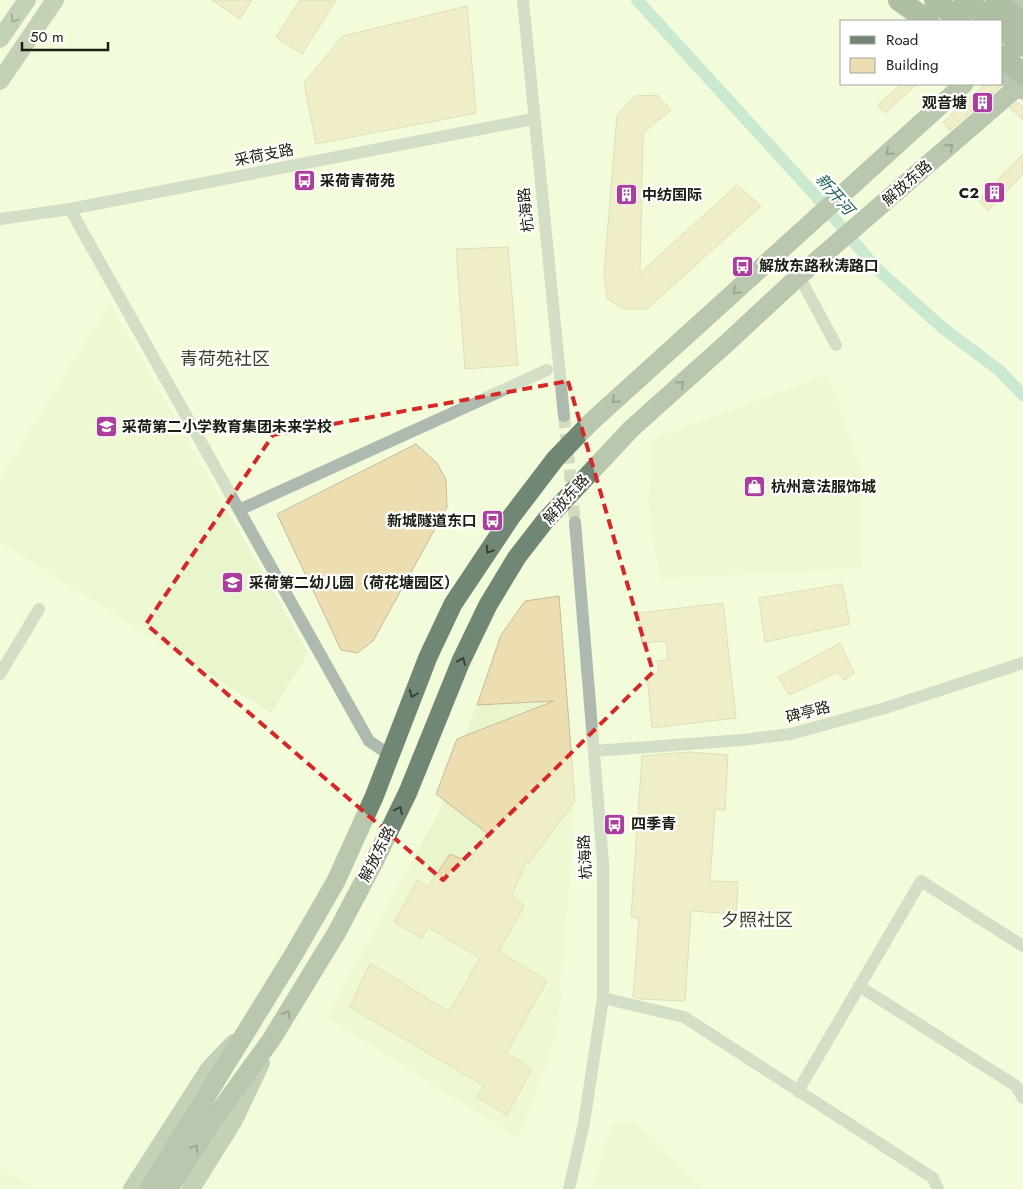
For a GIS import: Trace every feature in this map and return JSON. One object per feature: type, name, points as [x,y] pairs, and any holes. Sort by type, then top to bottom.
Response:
[{"type":"highway","points":[[899,0],[927,20]]},
{"type":"highway","points":[[935,0],[959,20]]},
{"type":"highway","points":[[965,0],[991,20]]},
{"type":"highway","points":[[996,0],[1023,26]]},
{"type":"highway","points":[[1003,30],[1023,46]]},
{"type":"highway","points":[[1003,57],[1022,84]]},
{"type":"highway","points":[[1003,73],[1022,84]]},
{"type":"main road","points":[[0,39],[27,0]]},
{"type":"main road","points":[[0,81],[55,0]]},
{"type":"main road","points":[[914,0],[939,20]]},
{"type":"main road","points":[[1013,0],[1023,8]]},
{"type":"main road","points":[[1003,47],[1023,26]]},
{"type":"main road","name":"解放东路","points":[[169,1189],[213,1120],[271,1040],[337,932],[408,792],[461,661],[488,605],[517,557],[545,522],[630,429],[799,276],[1022,84]]},
{"type":"main road","name":"解放东路","points":[[149,1189],[250,1026],[336,881],[374,797],[428,657],[453,604],[511,516],[556,458],[591,422],[963,85]]},
{"type":"main road","name":"解放东路","points":[[132,1189],[209,1069],[250,1026]]},
{"type":"main road","name":"解放东路","points":[[191,1189],[234,1120],[271,1040]]},
{"type":"street","name":"杭海路","points":[[522,0],[564,416]]},
{"type":"street","name":"采荷支路","points":[[0,219],[70,209],[533,119]]},
{"type":"street","points":[[70,209],[369,741],[390,755]]},
{"type":"street","points":[[799,276],[836,345]]},
{"type":"street","points":[[239,510],[547,370]]},
{"type":"street","name":"杭海路","points":[[569,1189],[584,1123],[604,998],[603,862],[575,522]]},
{"type":"street","points":[[0,674],[39,608]]},
{"type":"street","name":"碑亭路","points":[[594,751],[742,740],[791,734],[885,708],[1023,664]]},
{"type":"street","points":[[798,1091],[921,881],[1023,946]]},
{"type":"street","points":[[859,986],[1016,1086],[1022,1096]]},
{"type":"street","points":[[604,998],[684,1018],[933,1178],[938,1189]]},
{"type":"highlighted area","points":[[568,381],[653,672],[443,880],[146,624],[273,435]]},
{"type":"shaded area","name":"采荷第二小学教育集团未来学校","points":[[110,303],[308,653],[271,713],[0,542],[0,479]]},
{"type":"shaded area","name":"杭州意法服饰城","points":[[829,374],[861,472],[862,568],[660,579],[648,502],[653,439]]},
{"type":"shaded area","points":[[559,596],[575,801],[558,1031],[519,1139],[327,1017],[439,812],[501,635]]},
{"type":"shaded area","points":[[635,1122],[703,1189],[593,1189],[612,1123]]},
{"type":"shaded area","points":[[0,1167],[37,1189],[0,1189]]},
{"type":"building","points":[[212,0],[252,0],[240,19]]},
{"type":"building","points":[[300,0],[336,0],[302,54],[276,37]]},
{"type":"building","points":[[467,6],[476,113],[316,144],[304,83],[343,36]]},
{"type":"building","name":"观音塘","points":[[900,85],[916,85],[885,113],[878,105]]},
{"type":"building","points":[[984,85],[1001,86],[950,130],[943,122]]},
{"type":"building","name":"中纺国际","points":[[657,95],[671,110],[643,133],[640,273],[737,185],[761,206],[647,309],[622,309],[607,298],[604,273],[617,115],[635,96]]},
{"type":"building","name":"观音塘","points":[[1017,102],[1023,107],[1023,120],[1010,108]]},
{"type":"building","points":[[1023,154],[1023,174],[988,211],[978,200]]},
{"type":"building","points":[[508,247],[518,365],[465,369],[456,249]]},
{"type":"building","points":[[416,444],[437,463],[446,480],[447,507],[373,641],[357,653],[341,650],[277,514]]},
{"type":"building","points":[[842,584],[850,624],[765,642],[759,598]]},
{"type":"building","points":[[559,596],[575,801],[528,864],[526,862],[512,895],[524,906],[499,951],[547,981],[506,1053],[532,1069],[507,1115],[477,1097],[484,1086],[350,1007],[370,963],[449,1012],[480,958],[428,927],[422,938],[394,922],[418,880],[428,887],[450,854],[469,862],[487,833],[436,794],[457,739],[554,701],[477,705],[501,635],[525,601]]},
{"type":"building","points":[[723,603],[736,718],[652,728],[647,675],[659,674],[657,661],[668,660],[666,641],[642,643],[638,613]]},
{"type":"building","points":[[840,643],[854,673],[844,680],[838,672],[789,695],[778,677]]},
{"type":"building","points":[[689,752],[728,755],[725,810],[715,809],[710,881],[738,882],[736,914],[691,911],[685,1001],[641,999],[633,997],[639,918],[631,917],[642,756]]},
{"type":"waterway","name":"新开河","points":[[637,0],[814,194],[876,268],[944,329],[999,370],[1023,395]]},
{"type":"tunnel","points":[[564,416],[575,522]]},
{"type":"place","name":"观音塘","points":[[983,103]]},
{"type":"place","name":"采荷青荷苑","points":[[304,181]]},
{"type":"place","name":"C2","points":[[995,193]]},
{"type":"place","name":"中纺国际","points":[[626,195]]},
{"type":"place","name":"解放东路秋涛路口","points":[[743,266]]},
{"type":"place","name":"采荷第二小学教育集团未来学校","points":[[106,427]]},
{"type":"place","name":"杭州意法服饰城","points":[[755,487]]},
{"type":"place","name":"新城隧道东口","points":[[493,521]]},
{"type":"place","name":"采荷第二幼儿园（荷花塘园区）","points":[[233,583]]},
{"type":"place","name":"四季青","points":[[615,824]]},
{"type":"district","name":"青荷苑社区","points":[[225,359]]},
{"type":"district","name":"夕照社区","points":[[757,920]]}]
